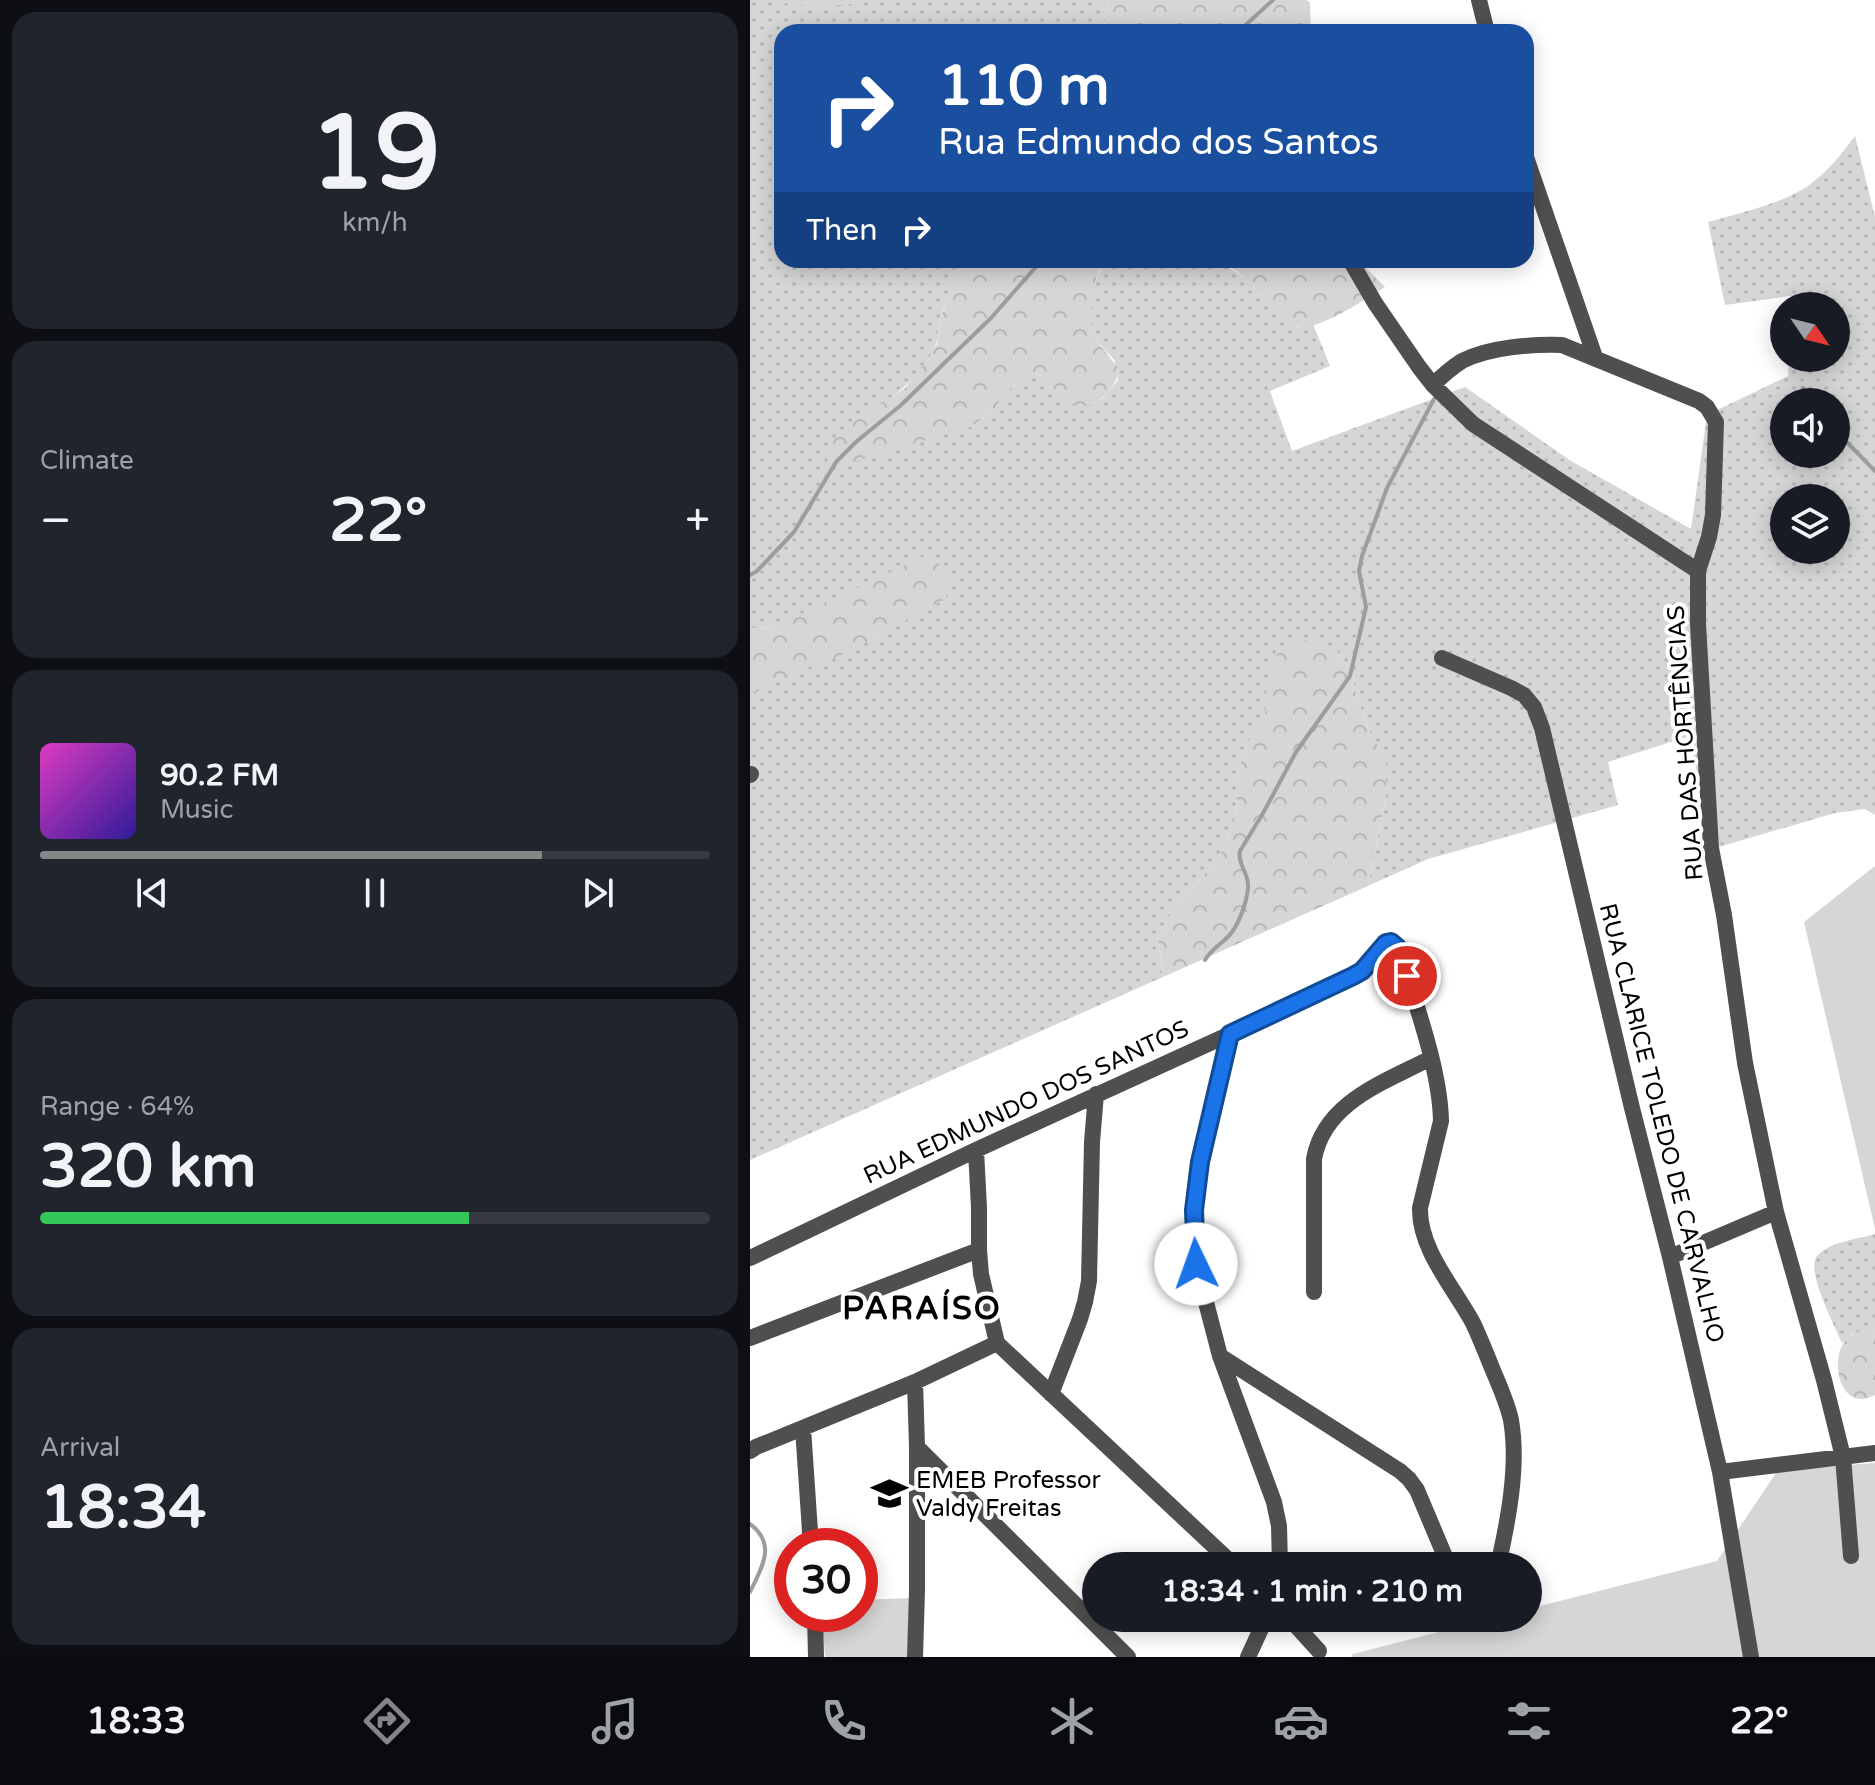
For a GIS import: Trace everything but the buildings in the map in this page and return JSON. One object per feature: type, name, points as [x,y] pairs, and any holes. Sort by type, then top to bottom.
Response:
[{"type":"street","points":[[1479,0],[1485,24]]},
{"type":"street","points":[[1534,180],[1595,357]]},
{"type":"street","points":[[1355,268],[1375,303],[1433,385],[1473,424],[1698,571]]},
{"type":"street","name":"RUA DAS HORTÊNCIAS","points":[[1433,385],[1449,370],[1480,354],[1538,344],[1562,345],[1699,401],[1713,414],[1716,422],[1713,515],[1698,571],[1698,624],[1711,848],[1745,1063],[1776,1212],[1843,1457],[1851,1556]]},
{"type":"street","name":"RUA CLARICE TOLEDO DE CARVALHO","points":[[1442,658],[1524,695],[1534,707],[1542,728],[1720,1472],[1751,1657]]},
{"type":"street","name":"RUA EDMUNDO DOS SANTOS","points":[[750,1258],[1353,976],[1362,971],[1386,943],[1391,942],[1399,949],[1431,1058]]},
{"type":"street","points":[[1230,1034],[1203,1147],[1194,1210],[1196,1264],[1220,1356],[1274,1502],[1280,1552]]},
{"type":"street","points":[[1314,1292],[1314,1159],[1321,1134],[1330,1120],[1363,1093],[1431,1058],[1441,1121],[1420,1208],[1420,1222],[1424,1240],[1474,1325],[1510,1419],[1512,1470],[1501,1552]]},
{"type":"street","points":[[1051,1394],[1080,1319],[1089,1281],[1096,1094]]},
{"type":"street","points":[[976,1150],[981,1274],[997,1343],[1220,1552]]},
{"type":"street","points":[[1670,1257],[1776,1212]]},
{"type":"street","points":[[750,1338],[979,1250]]},
{"type":"street","points":[[752,1446],[915,1382],[997,1343]]},
{"type":"street","points":[[1220,1356],[1400,1471],[1417,1490],[1443,1552]]},
{"type":"street","points":[[915,1382],[915,1657]]},
{"type":"street","points":[[803,1428],[810,1528]]},
{"type":"street","points":[[917,1447],[1128,1657]]},
{"type":"street","points":[[1720,1472],[1875,1453]]},
{"type":"street","points":[[815,1632],[816,1657]]},
{"type":"street","points":[[1248,1657],[1260,1632]]},
{"type":"street","points":[[1302,1632],[1319,1651]]},
{"type":"green space","points":[[750,0],[855,3],[858,0],[1109,0],[1102,7],[1106,14],[1104,24],[774,24],[774,268],[962,268],[946,302],[936,344],[928,360],[909,383],[849,426],[941,434],[972,426],[994,410],[1005,393],[1023,377],[1038,373],[1061,396],[1089,405],[1103,398],[1118,380],[1115,361],[1097,341],[1089,319],[1092,288],[1102,268],[1230,268],[1250,281],[1267,304],[1297,328],[1313,324],[1330,366],[1270,391],[1292,451],[1465,387],[1571,461],[1691,529],[1707,415],[1788,376],[1788,372],[1850,372],[1850,292],[1770,292],[1770,299],[1725,305],[1708,222],[1785,198],[1808,186],[1828,169],[1855,136],[1875,217],[1875,815],[1865,809],[1835,813],[1712,849],[1690,736],[1608,762],[1618,805],[1428,859],[1368,886],[1386,797],[1352,672],[1334,648],[1267,685],[1266,716],[1249,741],[1239,766],[1237,814],[1220,855],[1165,922],[1158,939],[1163,977],[750,1160],[750,697],[767,683],[874,638],[908,617],[750,629]]},
{"type":"green space","points":[[782,0],[858,0],[826,9]]},
{"type":"green space","points":[[1109,0],[1306,0],[1310,2],[1311,24],[1104,24],[1106,14],[1102,7]]},
{"type":"green space","points":[[961,268],[1101,268],[1096,278],[1089,319],[1097,341],[1119,369],[1114,384],[1096,402],[1081,406],[1063,398],[1038,373],[1023,377],[1005,393],[994,410],[972,426],[847,464],[828,461],[823,449],[848,426],[905,388],[928,360],[937,344],[940,321],[951,286]]},
{"type":"green space","points":[[1231,268],[1366,268],[1385,287],[1327,320],[1294,327],[1276,315],[1241,274]]},
{"type":"green space","points":[[931,553],[950,578],[946,599],[841,655],[772,682],[750,697],[750,629],[775,626]]},
{"type":"green space","points":[[1318,639],[1334,648],[1352,672],[1357,699],[1386,762],[1386,797],[1368,886],[1163,977],[1158,939],[1165,922],[1220,855],[1237,814],[1239,766],[1249,741],[1265,716],[1267,685],[1277,654],[1289,643]]},
{"type":"green space","points":[[1875,866],[1875,1229],[1804,922]]},
{"type":"green space","points":[[1875,1234],[1875,1329],[1852,1334],[1842,1343],[1818,1285],[1814,1263],[1817,1256],[1829,1247]]},
{"type":"green space","points":[[1875,1329],[1875,1395],[1862,1399],[1853,1397],[1846,1391],[1838,1372],[1840,1351],[1852,1334]]},
{"type":"green space","points":[[1875,1463],[1875,1657],[1351,1657],[1439,1632],[1542,1632],[1542,1605],[1717,1561],[1778,1470]]},
{"type":"green space","points":[[911,1598],[907,1657],[825,1657],[823,1632],[878,1632],[878,1599]]},
{"type":"waterway","points":[[1247,24],[1273,0]]},
{"type":"waterway","points":[[750,575],[794,532],[836,462],[900,406],[991,318],[1035,268]]},
{"type":"waterway","points":[[1205,960],[1232,932],[1245,905],[1248,883],[1240,851],[1296,752],[1350,676],[1366,607],[1359,571],[1362,556],[1387,488],[1434,399]]},
{"type":"waterway","points":[[1850,445],[1875,471]]},
{"type":"waterway","points":[[750,1524],[758,1532],[765,1548],[762,1565],[750,1592]]},
{"type":"place","name":"EMEB Professor Valdy Freitas","points":[[890,1494]]},
{"type":"district","name":"PARAÍSO","points":[[922,1308]]},
{"type":"route","points":[[1196,1264],[1194,1210],[1200,1162],[1230,1034],[1362,971],[1386,943],[1391,942],[1399,949],[1407,976]]}]
